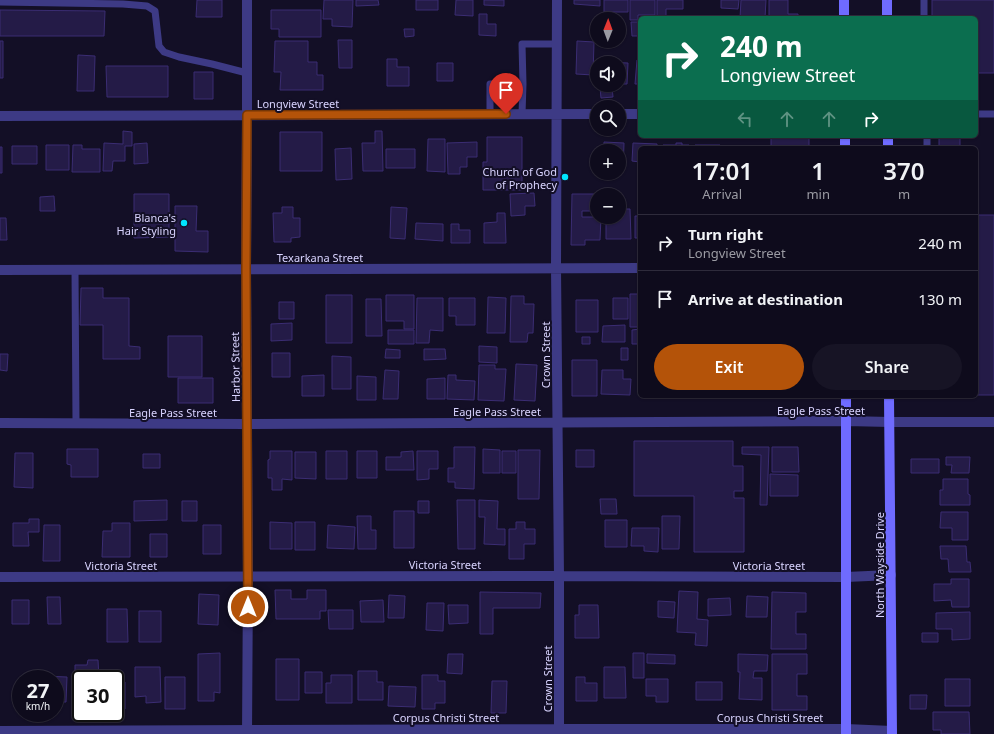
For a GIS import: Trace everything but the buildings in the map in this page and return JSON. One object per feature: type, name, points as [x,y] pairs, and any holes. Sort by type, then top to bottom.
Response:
[{"type":"main road","points":[[844,0],[844,16]]},
{"type":"main road","points":[[887,0],[887,16]]},
{"type":"main road","points":[[846,398],[846,732]]},
{"type":"main road","name":"North Wayside Drive","points":[[890,398],[892,732]]},
{"type":"street","name":"Harbor Street","points":[[247,0],[247,732]]},
{"type":"street","name":"Crown Street","points":[[557,0],[556,268],[559,731]]},
{"type":"street","name":"Longview Street","points":[[0,116],[590,114]]},
{"type":"street","points":[[626,114],[638,114]]},
{"type":"street","name":"Texarkana Street","points":[[0,270],[638,268]]},
{"type":"street","name":"Eagle Pass Street","points":[[0,423],[247,424],[846,421],[994,422]]},
{"type":"street","name":"Victoria Street","points":[[0,577],[846,577],[891,575]]},
{"type":"street","name":"Corpus Christi Street","points":[[0,731],[892,732]]},
{"type":"lane","points":[[924,0],[924,16]]},
{"type":"lane","points":[[0,2],[123,4],[146,6],[155,11],[158,46],[164,52],[247,73]]},
{"type":"lane","points":[[522,114],[522,44],[557,44]]},
{"type":"lane","points":[[490,114],[490,84],[523,84]]},
{"type":"lane","points":[[978,114],[994,114]]},
{"type":"lane","points":[[75,269],[76,423]]},
{"type":"place","name":"Church of God of Prophecy","points":[[565,177]]},
{"type":"place","name":"Blanca's Hair Styling","points":[[184,223]]},
{"type":"route","points":[[248,607],[246,269],[247,115],[506,114]]}]
